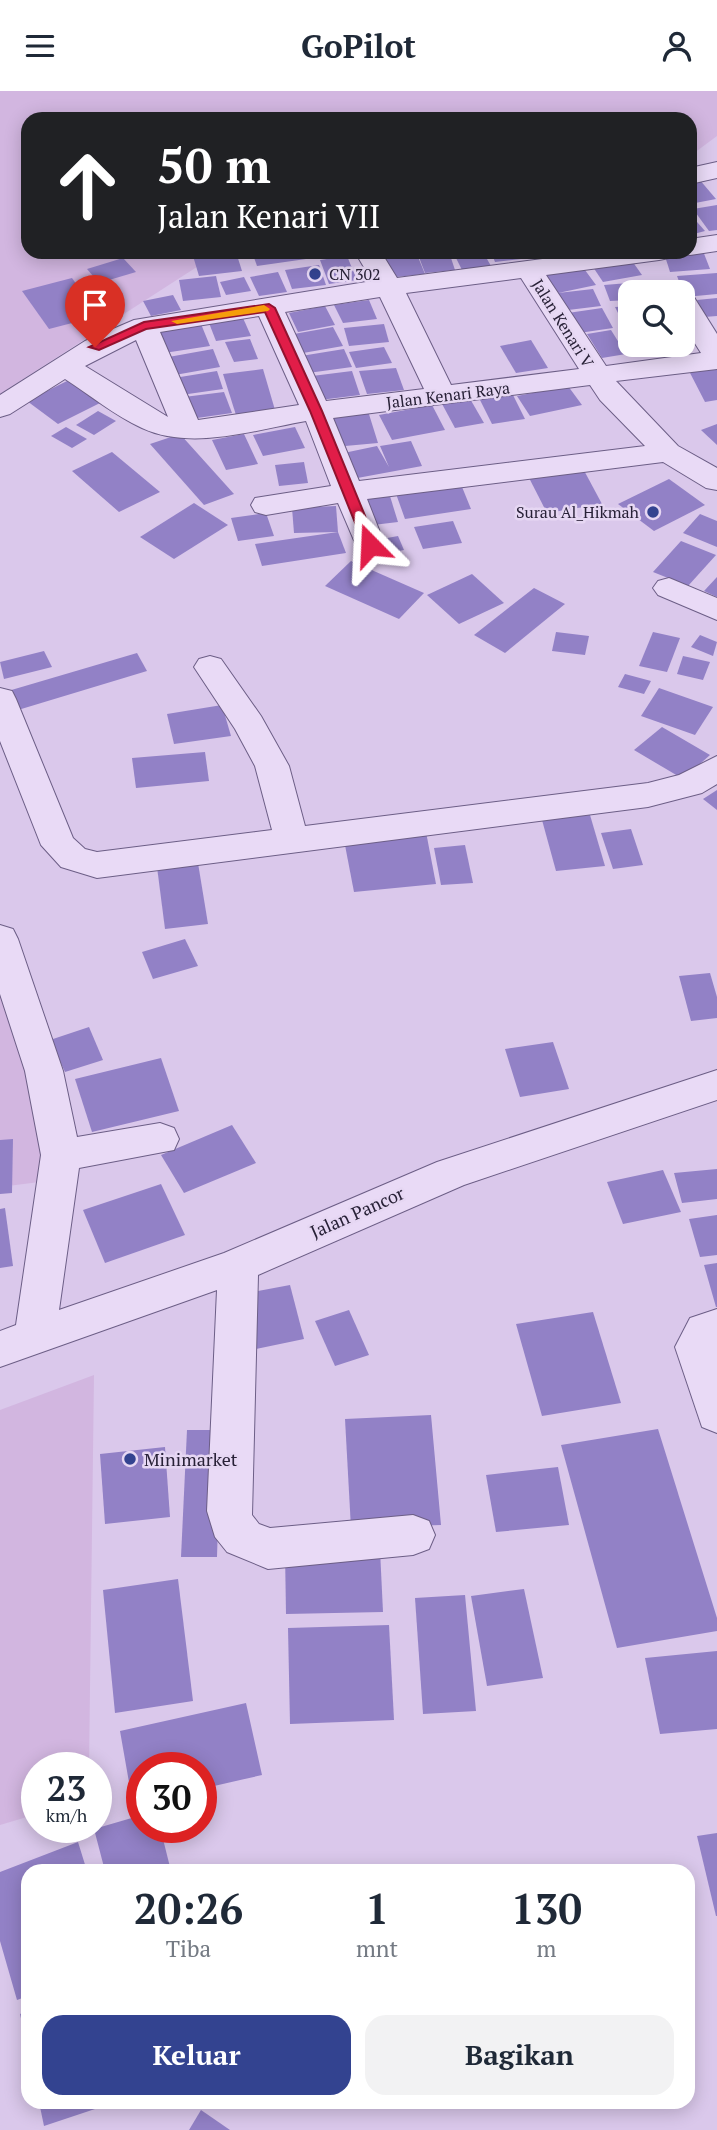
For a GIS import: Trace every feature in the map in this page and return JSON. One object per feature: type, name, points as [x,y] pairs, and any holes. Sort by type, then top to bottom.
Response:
[{"type":"street","points":[[697,174],[717,170]]},
{"type":"street","points":[[697,246],[717,243]]},
{"type":"street","points":[[372,259],[389,287],[442,396]]},
{"type":"street","points":[[0,408],[118,335],[144,326],[389,287],[529,269],[666,272],[717,358]]},
{"type":"street","name":"Jalan Kenari V","points":[[529,269],[596,377],[668,452],[717,481]]},
{"type":"street","points":[[269,308],[316,411],[370,545]]},
{"type":"street","points":[[144,326],[183,429]]},
{"type":"street","name":"Jalan Kenari Raya","points":[[183,429],[206,429],[316,411],[596,377],[717,358]]},
{"type":"street","points":[[65,366],[152,422],[183,429]]},
{"type":"street","points":[[266,505],[668,452]]},
{"type":"street","points":[[669,588],[717,610]]},
{"type":"street","points":[[209,667],[248,724],[272,766],[292,841]]},
{"type":"street","points":[[0,699],[58,845],[74,858],[88,864],[292,841],[648,795],[690,784],[717,768]]},
{"type":"street","points":[[0,939],[44,1071],[61,1155],[18,1343]]},
{"type":"street","name":"Jalan Pancor","points":[[18,1343],[238,1265],[451,1173],[717,1085]]},
{"type":"street","points":[[61,1155],[160,1139]]},
{"type":"street","points":[[238,1265],[229,1511],[231,1523],[243,1538],[268,1549],[413,1535]]},
{"type":"street","points":[[717,1327],[705,1331],[696,1347],[717,1414]]},
{"type":"shaded area","points":[[0,91],[717,91],[717,136],[697,151],[697,112],[21,112],[21,259],[209,259],[0,394]]},
{"type":"shaded area","points":[[0,992],[63,1179],[0,1187]]},
{"type":"shaded area","points":[[94,1375],[89,1752],[21,1752],[21,1819],[0,1825],[0,1410]]},
{"type":"building","points":[[699,179],[716,199],[697,203]]},
{"type":"building","points":[[717,205],[717,230],[709,231],[697,214],[697,208]]},
{"type":"building","points":[[697,222],[705,231],[697,233]]},
{"type":"building","points":[[697,251],[703,251],[710,269],[670,272],[666,259],[697,259]]},
{"type":"building","points":[[124,259],[136,272],[99,283],[87,269]]},
{"type":"building","points":[[194,259],[238,259],[242,271],[199,276]]},
{"type":"building","points":[[254,259],[306,259],[257,266]]},
{"type":"building","points":[[348,259],[357,280],[329,284],[320,260]]},
{"type":"building","points":[[378,259],[419,259],[425,274],[386,278]]},
{"type":"building","points":[[420,259],[451,259],[455,270],[425,273]]},
{"type":"building","points":[[456,259],[487,259],[491,266],[462,270]]},
{"type":"building","points":[[494,259],[521,259],[495,262]]},
{"type":"building","points":[[631,259],[642,275],[603,282],[591,264]]},
{"type":"building","points":[[319,265],[326,285],[292,289],[285,270]]},
{"type":"building","points":[[582,266],[596,285],[558,293],[593,289],[601,306],[560,311],[539,275]]},
{"type":"building","points":[[278,272],[287,292],[259,296],[250,277]]},
{"type":"building","points":[[717,273],[717,294],[695,296],[695,280],[679,280],[677,276]]},
{"type":"building","points":[[216,276],[221,297],[183,301],[179,280]]},
{"type":"building","points":[[244,277],[251,291],[226,295],[220,282]]},
{"type":"building","points":[[72,278],[99,316],[49,329],[22,291]]},
{"type":"building","points":[[618,284],[618,301],[610,301],[604,285]]},
{"type":"building","points":[[173,295],[181,310],[151,316],[143,301]]},
{"type":"building","points":[[717,298],[717,316],[704,317],[697,300]]},
{"type":"building","points":[[369,300],[377,319],[343,323],[334,305]]},
{"type":"building","points":[[325,306],[335,325],[298,332],[289,313]]},
{"type":"building","points":[[602,308],[613,328],[572,334],[561,314]]},
{"type":"building","points":[[243,318],[251,336],[216,341],[209,323]]},
{"type":"building","points":[[201,324],[210,346],[164,353],[156,332]]},
{"type":"building","points":[[384,324],[389,342],[349,346],[344,328]]},
{"type":"building","points":[[333,327],[343,346],[303,353],[294,334]]},
{"type":"building","points":[[611,330],[618,341],[618,355],[602,358],[587,334]]},
{"type":"building","points":[[250,339],[258,359],[234,362],[225,342]]},
{"type":"building","points":[[531,340],[548,368],[516,373],[500,346]]},
{"type":"building","points":[[384,347],[392,363],[356,368],[349,352]]},
{"type":"building","points":[[213,349],[220,367],[169,376],[163,358]]},
{"type":"building","points":[[344,349],[352,367],[308,373],[301,356]]},
{"type":"building","points":[[717,366],[717,400],[705,402],[688,369]]},
{"type":"building","points":[[396,368],[404,390],[367,394],[359,371]]},
{"type":"building","points":[[263,369],[275,410],[236,415],[223,374]]},
{"type":"building","points":[[217,371],[223,389],[174,396],[168,379]]},
{"type":"building","points":[[352,371],[360,395],[320,400],[312,376]]},
{"type":"building","points":[[73,378],[104,401],[58,424],[27,401]]},
{"type":"building","points":[[568,386],[582,405],[530,416],[517,396]]},
{"type":"building","points":[[511,391],[525,419],[492,424],[478,396]]},
{"type":"building","points":[[224,392],[232,413],[183,420],[176,398]]},
{"type":"building","points":[[469,397],[484,423],[455,428],[441,402]]},
{"type":"building","points":[[432,405],[445,430],[392,440],[379,415]]},
{"type":"building","points":[[98,411],[116,421],[94,435],[76,425]]},
{"type":"building","points":[[368,411],[378,443],[334,447],[326,416]]},
{"type":"building","points":[[717,424],[717,445],[701,430]]},
{"type":"building","points":[[66,427],[87,439],[72,448],[51,436]]},
{"type":"building","points":[[295,427],[305,448],[263,456],[253,435]]},
{"type":"building","points":[[180,434],[234,494],[204,505],[150,444]]},
{"type":"building","points":[[244,434],[258,464],[226,470],[212,440]]},
{"type":"building","points":[[411,441],[422,466],[352,479],[339,454],[377,446],[389,467],[380,446]]},
{"type":"building","points":[[112,452],[160,492],[119,512],[72,471]]},
{"type":"building","points":[[304,462],[308,483],[279,486],[275,465]]},
{"type":"building","points":[[580,463],[602,504],[547,513],[526,472]]},
{"type":"building","points":[[669,479],[705,505],[654,531],[618,504]]},
{"type":"building","points":[[460,482],[471,509],[405,519],[395,491]]},
{"type":"building","points":[[389,493],[398,522],[365,526],[357,497]]},
{"type":"building","points":[[194,503],[228,525],[174,559],[140,537]]},
{"type":"building","points":[[336,506],[338,532],[294,533],[292,508]]},
{"type":"building","points":[[266,513],[274,536],[238,541],[231,518]]},
{"type":"building","points":[[700,514],[717,521],[717,547],[683,533]]},
{"type":"building","points":[[453,521],[462,543],[423,549],[414,527]]},
{"type":"building","points":[[338,532],[346,553],[262,566],[255,544]]},
{"type":"building","points":[[398,536],[404,550],[377,555],[371,541]]},
{"type":"building","points":[[681,541],[716,555],[688,586],[653,572]]},
{"type":"building","points":[[351,561],[424,593],[399,619],[325,586]]},
{"type":"building","points":[[472,574],[504,603],[459,624],[427,595]]},
{"type":"building","points":[[717,577],[717,597],[704,591]]},
{"type":"building","points":[[534,588],[565,604],[505,653],[474,635]]},
{"type":"building","points":[[556,632],[589,636],[585,655],[552,651]]},
{"type":"building","points":[[653,632],[680,638],[667,672],[639,666]]},
{"type":"building","points":[[700,635],[717,642],[713,656],[691,647]]},
{"type":"building","points":[[44,651],[52,667],[4,679],[0,662]]},
{"type":"building","points":[[137,653],[147,671],[18,710],[8,691]]},
{"type":"building","points":[[683,656],[710,662],[703,680],[677,674]]},
{"type":"building","points":[[625,674],[651,681],[644,694],[618,687]]},
{"type":"building","points":[[659,688],[713,707],[695,735],[641,716]]},
{"type":"building","points":[[222,705],[231,736],[174,744],[167,714]]},
{"type":"building","points":[[662,727],[710,755],[683,779],[634,750]]},
{"type":"building","points":[[205,752],[209,781],[136,788],[132,758]]},
{"type":"building","points":[[717,790],[717,810],[703,799]]},
{"type":"building","points":[[590,815],[605,866],[556,871],[542,820]]},
{"type":"building","points":[[631,829],[643,865],[613,869],[601,833]]},
{"type":"building","points":[[426,832],[436,884],[354,892],[344,840]]},
{"type":"building","points":[[465,845],[473,883],[441,885],[434,848]]},
{"type":"building","points":[[198,863],[208,924],[165,929],[157,867]]},
{"type":"building","points":[[185,939],[198,966],[153,979],[142,952]]},
{"type":"building","points":[[710,973],[717,997],[717,1018],[691,1021],[679,976]]},
{"type":"building","points":[[89,1027],[103,1060],[65,1072],[50,1040]]},
{"type":"building","points":[[553,1042],[569,1089],[520,1097],[505,1049]]},
{"type":"building","points":[[161,1058],[179,1111],[92,1132],[75,1079]]},
{"type":"building","points":[[232,1125],[256,1163],[184,1193],[161,1155]]},
{"type":"building","points":[[13,1139],[12,1193],[0,1194],[0,1140]]},
{"type":"building","points":[[717,1169],[717,1199],[682,1203],[674,1173]]},
{"type":"building","points":[[663,1170],[681,1212],[623,1224],[607,1182]]},
{"type":"building","points":[[161,1184],[185,1235],[105,1263],[83,1210]]},
{"type":"building","points":[[5,1208],[13,1266],[0,1268],[0,1209]]},
{"type":"building","points":[[717,1215],[717,1255],[700,1257],[689,1219]]},
{"type":"building","points":[[717,1263],[717,1307],[716,1307],[704,1265]]},
{"type":"building","points":[[290,1285],[304,1339],[256,1349],[242,1294]]},
{"type":"building","points":[[349,1310],[369,1355],[335,1366],[315,1321]]},
{"type":"building","points":[[593,1312],[621,1403],[542,1416],[516,1324]]},
{"type":"building","points":[[431,1415],[441,1525],[351,1528],[345,1419]]},
{"type":"building","points":[[658,1429],[717,1618],[717,1631],[617,1648],[561,1445]]},
{"type":"building","points":[[187,1430],[221,1430],[217,1557],[181,1557]]},
{"type":"building","points":[[165,1447],[170,1517],[105,1524],[100,1454]]},
{"type":"building","points":[[558,1467],[569,1525],[496,1532],[486,1475]]},
{"type":"building","points":[[380,1550],[383,1612],[286,1614],[285,1552]]},
{"type":"building","points":[[178,1579],[193,1701],[115,1713],[103,1590]]},
{"type":"building","points":[[524,1589],[543,1678],[487,1686],[471,1596]]},
{"type":"building","points":[[465,1595],[476,1711],[423,1714],[415,1598]]},
{"type":"building","points":[[389,1625],[394,1720],[290,1724],[288,1628]]},
{"type":"building","points":[[717,1651],[717,1729],[660,1734],[645,1658]]},
{"type":"building","points":[[246,1703],[262,1775],[217,1785],[217,1752],[126,1752],[126,1765],[120,1731]]},
{"type":"building","points":[[126,1820],[126,1843],[164,1843],[169,1864],[103,1864],[98,1843],[112,1843],[112,1824]]},
{"type":"building","points":[[717,1833],[717,1916],[716,1916],[697,1836]]},
{"type":"building","points":[[75,1843],[78,1843],[85,1864],[21,1864],[21,1999],[17,2000],[0,1941],[0,1872]]},
{"type":"building","points":[[40,2109],[95,2109],[44,2126]]},
{"type":"building","points":[[201,2110],[230,2130],[189,2130]]},
{"type":"slow traffic","points":[[177,321],[264,309]]},
{"type":"place","name":"CN 302","points":[[315,274]]},
{"type":"place","name":"Surau Al_Hikmah","points":[[653,512]]},
{"type":"place","name":"Minimarket","points":[[130,1459]]},
{"type":"route","points":[[95,347],[144,326],[269,308],[316,411],[370,545]]}]
